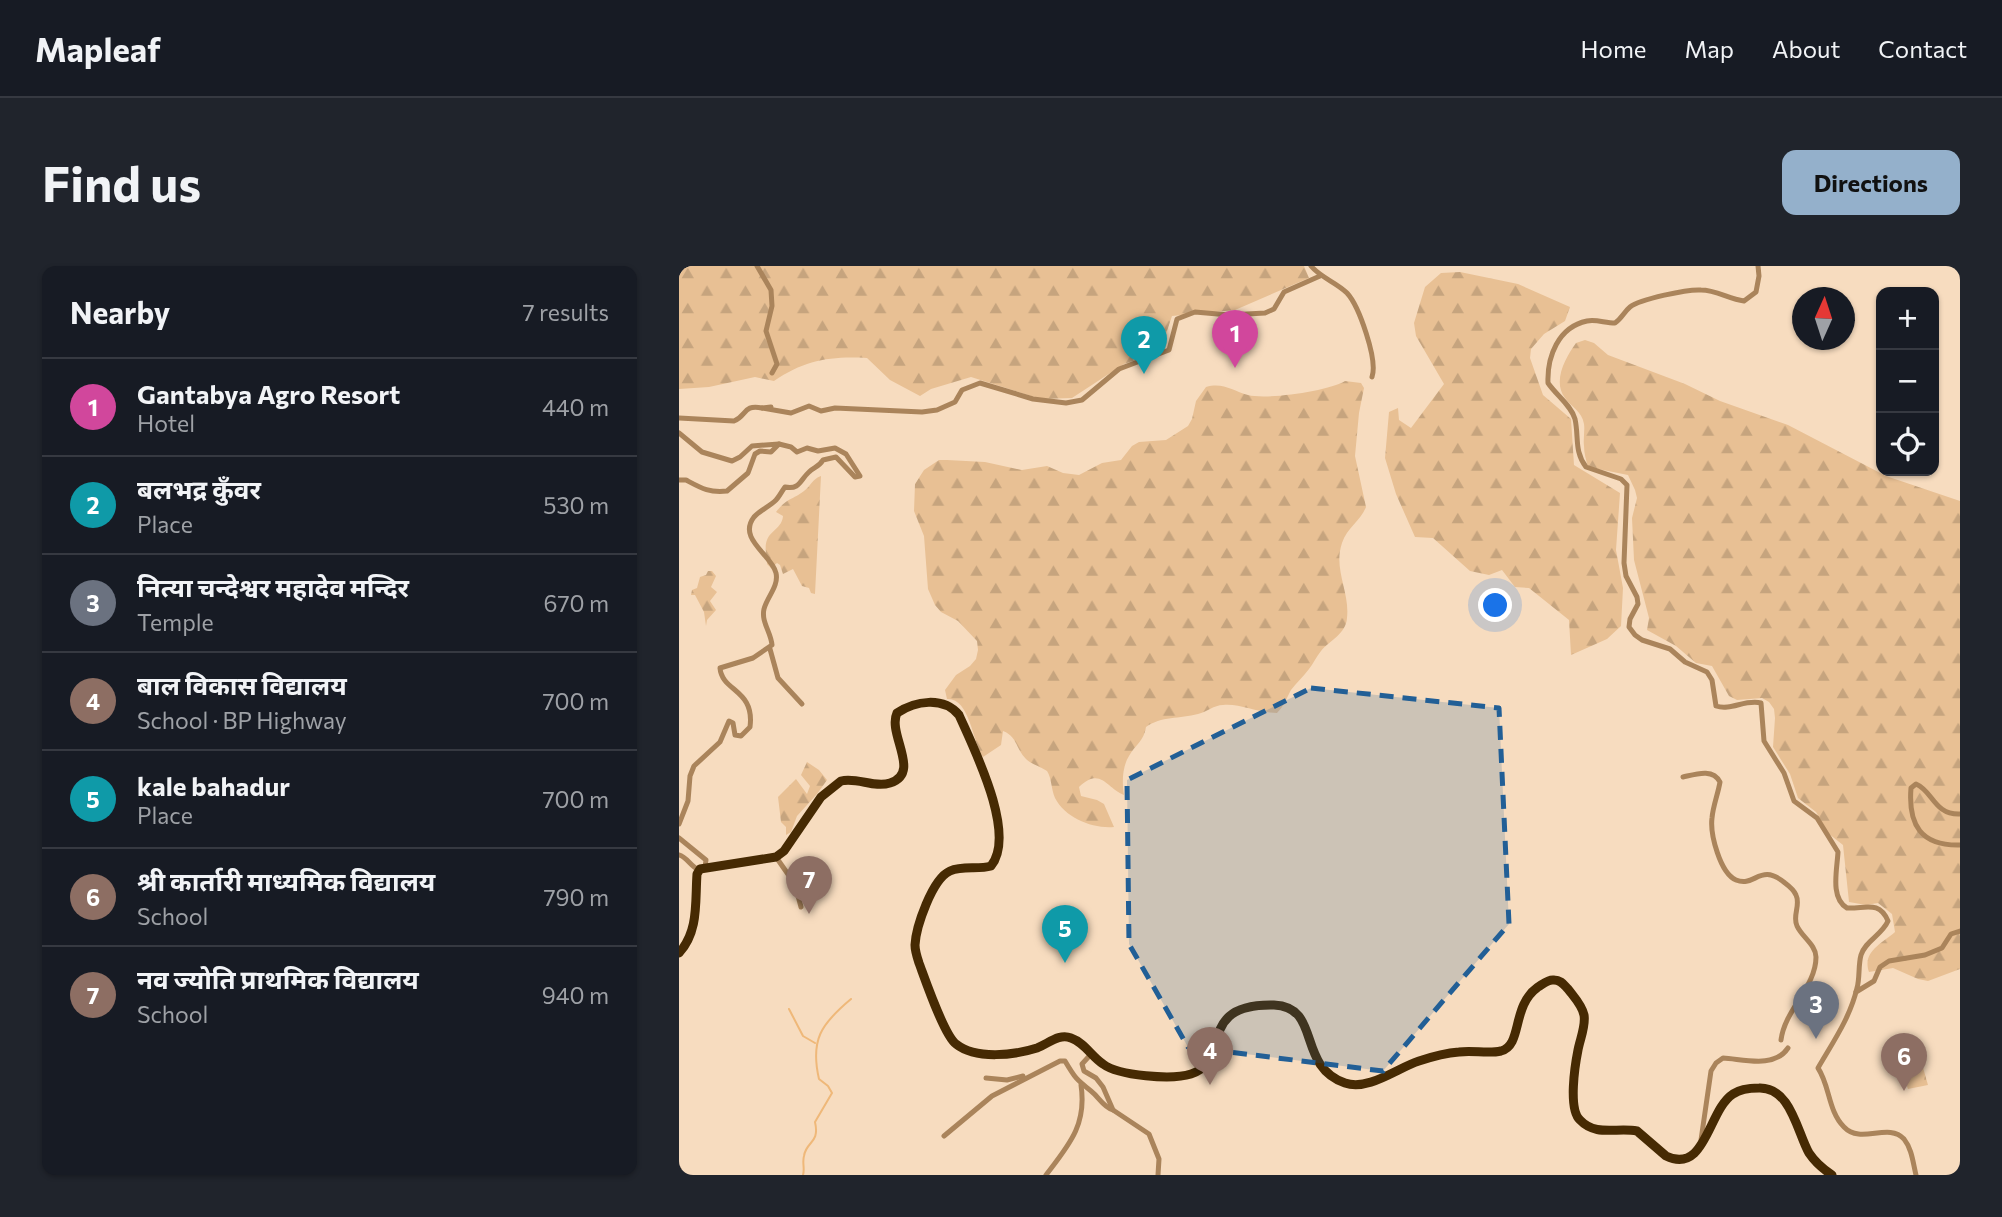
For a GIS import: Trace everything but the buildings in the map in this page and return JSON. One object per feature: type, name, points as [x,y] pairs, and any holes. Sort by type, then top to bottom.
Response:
[{"type":"highway","points":[[679,953],[689,941],[692,932],[702,869],[776,857],[784,851],[806,816],[832,785],[846,780],[889,784],[902,774],[904,758],[894,729],[897,713],[919,704],[934,702],[950,706],[959,715],[994,802],[1000,849],[991,866],[950,871],[942,876],[935,885],[923,914],[915,944],[917,958],[930,991],[950,1037],[957,1045],[989,1054],[1003,1054],[1036,1048],[1064,1036],[1092,1053],[1101,1063],[1120,1072],[1164,1076],[1191,1074],[1210,1058],[1219,1030],[1231,1014],[1259,1006],[1282,1006],[1292,1009],[1302,1019],[1317,1059],[1326,1073],[1345,1083],[1362,1084],[1421,1060],[1460,1052],[1506,1049],[1513,1043],[1519,1012],[1527,997],[1548,980],[1558,980],[1576,999],[1583,1013],[1584,1024],[1574,1070],[1574,1110],[1580,1120],[1600,1131],[1637,1131],[1672,1159],[1688,1158],[1700,1147],[1717,1111],[1726,1099],[1739,1090],[1764,1088],[1775,1093],[1788,1106],[1808,1150],[1832,1175]]},
{"type":"street","points":[[757,266],[771,290],[772,306],[767,331],[777,364],[772,373]]},
{"type":"street","points":[[1311,266],[1319,276],[1342,289],[1353,300],[1373,354],[1372,377]]},
{"type":"street","points":[[1758,266],[1756,292],[1744,301],[1724,298],[1711,291],[1692,290],[1644,300],[1631,306],[1615,323],[1580,323],[1556,344],[1549,363],[1548,383],[1573,414],[1577,452],[1586,467],[1621,479],[1627,485],[1624,563],[1626,576],[1637,597],[1629,627],[1635,635],[1670,649],[1685,662],[1707,672],[1712,680],[1716,706],[1722,708],[1753,701],[1761,704],[1764,741],[1784,773],[1794,801],[1817,818],[1838,852],[1836,891],[1839,901],[1847,908],[1875,908],[1882,911],[1888,921],[1885,928],[1861,953],[1857,992],[1846,1023],[1818,1068],[1835,1113],[1844,1127],[1855,1135],[1889,1133],[1902,1137],[1913,1157],[1916,1175]]},
{"type":"street","points":[[679,418],[734,421],[754,406],[791,412],[809,406],[821,411],[835,408],[922,412],[937,410],[954,402],[962,390],[980,383],[1049,402],[1082,400],[1119,369],[1169,351],[1177,319],[1195,312],[1229,315],[1265,313],[1273,309],[1284,292],[1319,276]]},
{"type":"street","points":[[762,408],[771,407]]},
{"type":"street","points":[[679,432],[702,452],[722,460],[733,461],[752,446],[779,444],[791,447],[797,452],[807,448],[818,451],[835,448],[846,454],[860,476],[855,477],[849,473],[836,457],[823,460],[809,471],[799,485],[794,488],[785,487],[776,500],[753,518],[750,525],[755,544],[777,574],[776,583],[763,612],[772,641],[770,649],[778,678],[802,704]]},
{"type":"street","points":[[679,481],[686,480],[707,491],[727,491],[748,473],[755,454],[771,452],[779,444]]},
{"type":"street","points":[[679,824],[688,801],[690,776],[694,765],[720,742],[729,721],[733,723],[735,735],[741,736],[750,727],[751,713],[744,696],[724,678],[720,668],[753,658],[770,649]]},
{"type":"street","points":[[1683,777],[1710,773],[1720,782],[1711,820],[1722,865],[1731,876],[1735,880],[1744,881],[1767,874],[1778,877],[1795,893],[1798,928],[1816,958],[1809,981],[1788,1015],[1781,1040]]},
{"type":"street","points":[[1960,814],[1947,811],[1932,801],[1923,787],[1916,784],[1911,788],[1913,816],[1918,831],[1926,839],[1960,845]]},
{"type":"street","points":[[679,838],[706,860],[702,869],[691,867],[683,856],[679,855]]},
{"type":"street","points":[[776,857],[792,880],[791,885],[796,888],[801,907]]},
{"type":"street","points":[[1857,992],[1874,981],[1880,967],[1889,961],[1926,955],[1942,948],[1951,934],[1960,931]]},
{"type":"street","points":[[1700,1147],[1711,1071],[1716,1063],[1723,1058],[1750,1062],[1766,1060],[1784,1054],[1788,1048]]},
{"type":"street","points":[[1092,1053],[1082,1064],[1084,1071],[1096,1078],[1103,1087],[1113,1110]]},
{"type":"street","points":[[944,1136],[992,1096],[1060,1061],[1065,1061],[1081,1085],[1093,1092],[1103,1106],[1149,1134],[1159,1159],[1158,1175]]},
{"type":"street","points":[[986,1078],[1007,1080],[1049,1068]]},
{"type":"street","points":[[1046,1175],[1077,1131],[1083,1113],[1081,1085]]},
{"type":"highlighted area","points":[[1311,688],[1499,708],[1509,924],[1383,1071],[1188,1047],[1129,944],[1127,780]]},
{"type":"green space","points":[[679,266],[1304,266],[1309,278],[1235,310],[1172,316],[1160,352],[1124,364],[1072,398],[1041,399],[971,377],[931,389],[920,396],[890,380],[867,358],[818,361],[796,368],[774,381],[755,377],[709,387],[679,389]]},
{"type":"green space","points":[[1460,272],[1518,284],[1570,307],[1565,321],[1544,334],[1531,349],[1530,358],[1543,395],[1571,419],[1574,465],[1620,493],[1616,550],[1623,588],[1621,626],[1607,639],[1571,655],[1569,620],[1529,588],[1515,587],[1502,570],[1489,575],[1470,571],[1433,538],[1415,537],[1396,494],[1385,458],[1389,412],[1398,408],[1399,420],[1411,428],[1444,384],[1416,336],[1414,323],[1425,287],[1441,273]]},
{"type":"green space","points":[[1585,340],[1594,343],[1608,355],[1685,384],[1720,401],[1788,425],[1876,471],[1876,476],[1886,476],[1960,501],[1960,969],[1928,981],[1893,968],[1869,972],[1870,954],[1895,932],[1892,914],[1878,903],[1866,905],[1849,902],[1843,845],[1829,834],[1816,812],[1798,798],[1790,774],[1773,747],[1774,709],[1762,698],[1737,700],[1729,696],[1712,666],[1696,663],[1676,646],[1647,630],[1649,618],[1634,560],[1632,518],[1637,498],[1635,490],[1628,475],[1588,467],[1584,451],[1583,420],[1561,391],[1562,369],[1576,343]]},
{"type":"green space","points":[[1345,381],[1361,383],[1364,388],[1355,456],[1366,507],[1344,538],[1340,553],[1340,571],[1347,608],[1346,624],[1341,633],[1319,653],[1277,713],[1236,705],[1220,705],[1198,714],[1164,719],[1146,727],[1125,765],[1124,795],[1098,779],[1087,781],[1079,787],[1081,796],[1104,804],[1114,827],[1089,824],[1065,811],[1055,798],[1047,771],[1026,759],[1008,733],[1003,731],[1001,745],[983,757],[966,713],[961,705],[947,699],[945,690],[956,675],[976,659],[978,650],[977,641],[958,621],[941,612],[928,589],[924,536],[914,511],[915,484],[924,470],[939,460],[947,460],[985,462],[1022,470],[1047,466],[1063,473],[1079,475],[1102,463],[1121,460],[1132,446],[1139,442],[1166,440],[1188,426],[1196,401],[1206,387],[1223,386],[1248,395],[1269,396],[1312,391]]},
{"type":"green space","points":[[821,476],[815,594],[802,586],[793,569],[783,574],[777,563],[771,568],[767,564],[766,546],[767,540],[782,520],[783,516],[776,512]]},
{"type":"green space","points":[[712,571],[716,576],[711,587],[717,592],[710,601],[716,610],[707,620],[706,626],[704,612],[695,595],[691,595],[692,590],[697,588],[700,577]]},
{"type":"green space","points":[[807,762],[827,780],[797,816],[791,832],[786,835],[786,827],[781,822],[778,797],[796,779],[807,794],[810,786],[801,775]]},
{"type":"green space","points":[[1922,1064],[1928,1085],[1908,1089],[1901,1070]]},
{"type":"waterway","points":[[803,1175],[803,1158],[816,1134],[815,1122],[832,1093],[819,1079],[817,1043],[825,1025],[851,999]]},
{"type":"waterway","points":[[789,1009],[803,1036],[815,1043]]},
{"type":"place","name":"Gantabya Agro Resort","points":[[1235,368]]},
{"type":"place","name":"बलभद्र कुँवर","points":[[1144,374]]},
{"type":"place","name":"नव ज्योति प्राथमिक विद्यालय","points":[[809,914]]},
{"type":"place","name":"kale bahadur","points":[[1065,963]]},
{"type":"place","name":"नित्या चन्देश्वर महादेव मन्दिर","points":[[1816,1039]]},
{"type":"place","name":"बाल विकास विद्यालय","points":[[1210,1085]]},
{"type":"place","name":"श्री कार्तारी माध्यमिक विद्यालय","points":[[1904,1091]]}]
